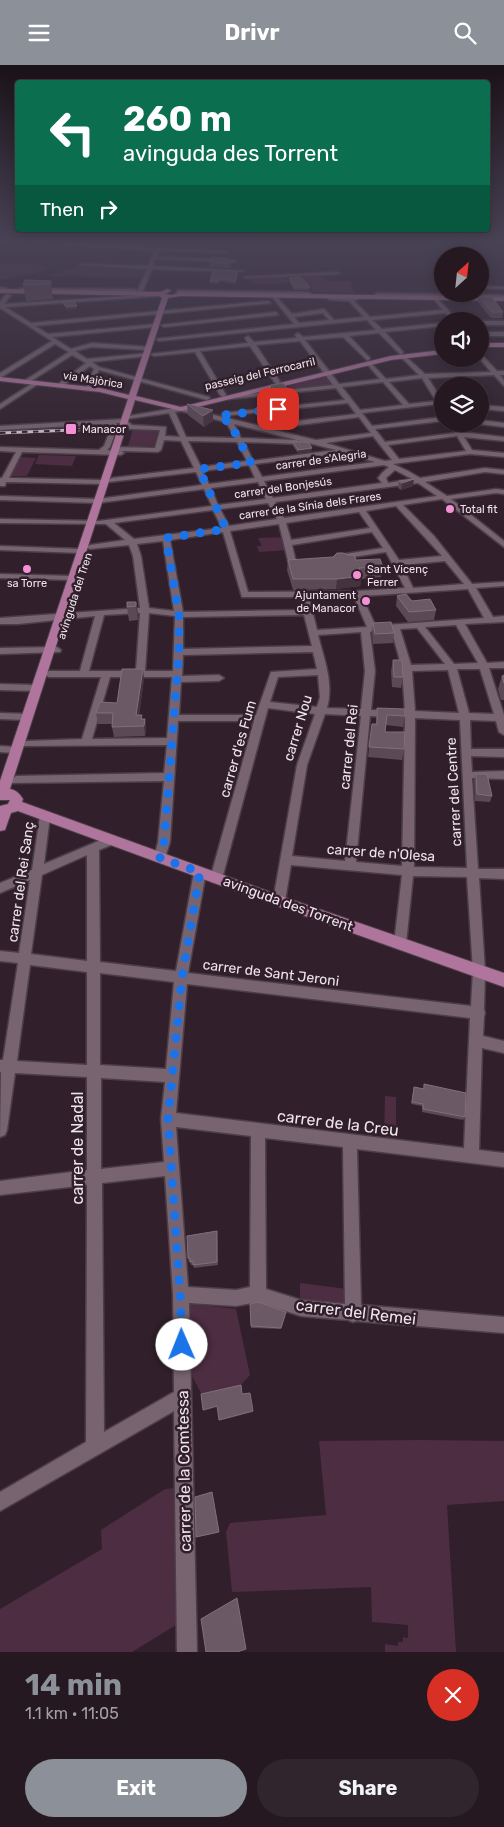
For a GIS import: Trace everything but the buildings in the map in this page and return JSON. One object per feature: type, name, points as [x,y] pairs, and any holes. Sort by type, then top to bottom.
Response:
[{"type":"main road","name":"avinguda del Tren","points":[[64,617],[72,578],[99,523],[102,500],[142,380],[156,325],[162,315]]},
{"type":"main road","points":[[150,352],[159,339],[164,325],[164,315]]},
{"type":"main road","points":[[489,345],[504,345]]},
{"type":"main road","name":"passeig del Ferrocarril","points":[[180,409],[277,382],[434,349]]},
{"type":"main road","points":[[489,349],[504,349]]},
{"type":"main road","name":"passeig del Ferrocarril","points":[[403,355],[434,353]]},
{"type":"main road","name":"passeig del Ferrocarril","points":[[171,409],[207,398],[231,398],[327,371]]},
{"type":"main road","name":"via Majòrica","points":[[0,377],[87,389],[136,398],[171,409],[180,409]]},
{"type":"main road","name":"avinguda del Tren","points":[[6,801],[16,780],[27,717],[36,688],[53,650],[86,549]]},
{"type":"main road","name":"avinguda del Tren","points":[[6,801],[22,747],[49,674],[53,650]]},
{"type":"main road","points":[[0,826],[6,801]]},
{"type":"main road","name":"avinguda des Torrent","points":[[6,801],[216,879],[504,980]]},
{"type":"street","points":[[15,315],[97,368],[207,398]]},
{"type":"street","points":[[30,325],[131,315]]},
{"type":"street","points":[[231,315],[277,382]]},
{"type":"street","points":[[164,325],[265,315]]},
{"type":"street","points":[[277,315],[291,326],[327,371],[383,444],[396,465],[444,497],[504,545]]},
{"type":"street","points":[[291,326],[290,316],[296,315]]},
{"type":"street","points":[[327,315],[332,322]]},
{"type":"street","points":[[366,315],[424,376],[434,392]]},
{"type":"street","points":[[159,339],[401,315]]},
{"type":"street","points":[[489,323],[504,323]]},
{"type":"street","points":[[47,336],[156,325]]},
{"type":"street","points":[[59,386],[88,362],[150,352],[197,350],[434,326]]},
{"type":"street","points":[[489,334],[504,334]]},
{"type":"street","points":[[345,335],[407,406]]},
{"type":"street","points":[[0,377],[56,341]]},
{"type":"street","points":[[26,382],[72,351],[92,345],[150,352]]},
{"type":"street","points":[[197,350],[220,398],[224,418],[239,440],[282,521],[294,565],[312,561]]},
{"type":"street","points":[[489,367],[504,384]]},
{"type":"street","points":[[87,389],[97,368]]},
{"type":"street","points":[[231,398],[424,376],[504,373]]},
{"type":"street","points":[[0,407],[36,383]]},
{"type":"street","points":[[318,389],[343,424]]},
{"type":"street","points":[[285,392],[308,428]]},
{"type":"street","points":[[253,396],[262,411],[268,427]]},
{"type":"street","points":[[224,418],[262,411],[349,401]]},
{"type":"street","points":[[268,427],[339,418],[358,413],[407,406],[434,404]]},
{"type":"street","points":[[489,408],[504,409]]},
{"type":"street","points":[[0,428],[128,421],[171,409],[226,529],[245,595],[357,594],[504,584]]},
{"type":"street","points":[[180,409],[314,438],[344,451],[384,463]]},
{"type":"street","points":[[162,438],[266,441],[314,438],[373,431],[434,420]]},
{"type":"street","points":[[0,449],[101,452],[158,450],[164,428],[128,421]]},
{"type":"street","points":[[101,452],[107,447],[114,426],[110,422]]},
{"type":"street","points":[[489,423],[504,425]]},
{"type":"street","points":[[383,444],[459,434],[504,439]]},
{"type":"street","points":[[459,434],[470,451]]},
{"type":"street","points":[[0,487],[2,480],[20,450]]},
{"type":"street","points":[[2,480],[108,481],[344,451]]},
{"type":"street","name":"carrer de s'Alegria","points":[[0,498],[102,500],[384,463],[396,465],[470,451],[504,455]]},
{"type":"street","points":[[386,485],[382,478],[385,473],[396,465]]},
{"type":"street","name":"carrer del Bonjesús","points":[[0,521],[99,523],[271,501],[485,470],[504,470]]},
{"type":"street","name":"carrer de la Sínia dels Frares","points":[[0,548],[86,549],[444,497],[496,491],[504,492]]},
{"type":"street","points":[[398,504],[448,558],[470,586],[490,620]]},
{"type":"street","points":[[362,510],[389,549],[410,591]]},
{"type":"street","points":[[99,523],[132,542],[137,556],[144,610],[140,674]]},
{"type":"street","points":[[288,543],[375,529]]},
{"type":"street","points":[[160,858],[164,842],[179,652],[179,615],[166,538]]},
{"type":"street","points":[[332,559],[389,549]]},
{"type":"street","points":[[397,563],[448,558]]},
{"type":"street","points":[[0,576],[72,578]]},
{"type":"street","name":"carrer del Rei","points":[[350,867],[370,671],[368,629],[357,594]]},
{"type":"street","name":"carrer Nou","points":[[279,901],[302,765],[325,697],[323,673],[304,595]]},
{"type":"street","points":[[0,621],[144,610],[172,611],[179,615],[308,612]]},
{"type":"street","points":[[84,674],[100,614]]},
{"type":"street","points":[[314,633],[504,619]]},
{"type":"street","points":[[459,622],[495,687],[504,732]]},
{"type":"street","name":"carrer del Centre","points":[[419,625],[452,667],[465,716],[480,971],[471,1156]]},
{"type":"street","points":[[395,627],[407,668],[410,715],[408,871],[400,944]]},
{"type":"street","points":[[179,652],[318,649]]},
{"type":"street","points":[[0,651],[53,650]]},
{"type":"street","points":[[407,668],[504,665]]},
{"type":"street","name":"carrer d'es Fum","points":[[216,879],[274,674],[323,673]]},
{"type":"street","points":[[49,674],[140,674],[219,678]]},
{"type":"street","points":[[86,743],[106,674]]},
{"type":"street","points":[[0,687],[36,688]]},
{"type":"street","points":[[265,705],[321,711],[502,718]]},
{"type":"street","points":[[0,716],[27,717]]},
{"type":"street","points":[[173,718],[260,718]]},
{"type":"street","points":[[0,749],[86,743],[171,741]]},
{"type":"street","points":[[466,752],[504,753]]},
{"type":"street","points":[[467,775],[504,775]]},
{"type":"street","points":[[16,780],[168,777]]},
{"type":"street","name":"carrer del Rei Sanç","points":[[0,1130],[5,1066],[26,959],[46,816]]},
{"type":"street","points":[[0,888],[112,840]]},
{"type":"street","name":"carrer de Nadal","points":[[93,849],[95,1446]]},
{"type":"street","name":"carrer de n'Olesa","points":[[286,860],[408,871],[504,874]]},
{"type":"street","name":"carrer de la Comtessa","points":[[188,1652],[180,1294],[168,1119],[182,977],[200,872]]},
{"type":"street","name":"carrer de Sant Jeroni","points":[[0,956],[479,1013]]},
{"type":"street","points":[[478,1041],[504,1047]]},
{"type":"street","points":[[5,1066],[171,1076]]},
{"type":"street","name":"carrer de la Creu","points":[[168,1119],[504,1160]]},
{"type":"street","points":[[258,1131],[258,1294]]},
{"type":"street","points":[[350,1142],[353,1314]]},
{"type":"street","points":[[0,1188],[171,1168]]},
{"type":"street","name":"carrer del Remei","points":[[180,1294],[236,1298],[258,1294],[301,1308],[353,1314],[504,1325]]},
{"type":"street","points":[[0,1502],[183,1396]]},
{"type":"shaded area","points":[[327,377],[333,385],[257,394]]},
{"type":"shaded area","points":[[133,429],[158,431],[154,446],[128,446]]},
{"type":"shaded area","points":[[39,455],[76,456],[72,466],[35,464]]},
{"type":"shaded area","points":[[21,457],[36,458],[27,476],[11,476]]},
{"type":"shaded area","points":[[286,537],[289,550],[259,552],[257,546],[262,546],[258,538]]},
{"type":"shaded area","points":[[385,1096],[396,1097],[396,1128],[393,1128],[394,1138],[384,1137]]},
{"type":"shaded area","points":[[300,1283],[347,1289],[348,1308],[300,1302]]},
{"type":"shaded area","points":[[191,1304],[236,1309],[250,1375],[239,1387],[202,1395],[191,1374],[186,1309]]},
{"type":"shaded area","points":[[319,1441],[504,1441],[504,1501],[447,1505],[456,1652],[385,1652],[385,1644],[398,1646],[398,1642],[403,1642],[403,1637],[408,1638],[408,1625],[372,1622],[371,1587],[232,1592],[226,1532],[230,1523],[326,1515]]},
{"type":"shaded area","points":[[176,1488],[176,1625],[132,1652],[0,1652],[0,1609],[102,1549],[101,1530],[165,1489]]},
{"type":"railway","points":[[0,433],[96,429]]},
{"type":"place","name":"Manacor","points":[[71,429]]},
{"type":"place","name":"Total fit","points":[[450,509]]},
{"type":"place","name":"sa Torre","points":[[27,569]]},
{"type":"place","name":"Sant Vicenç Ferrer","points":[[357,575]]},
{"type":"place","name":"Ajuntament de Manacor","points":[[366,601]]},
{"type":"route","points":[[182,1345],[168,1119],[182,977],[200,872],[160,858],[164,842],[179,652],[179,615],[166,538],[226,529],[199,469],[251,463],[229,421],[219,419],[224,415],[278,409]]}]
